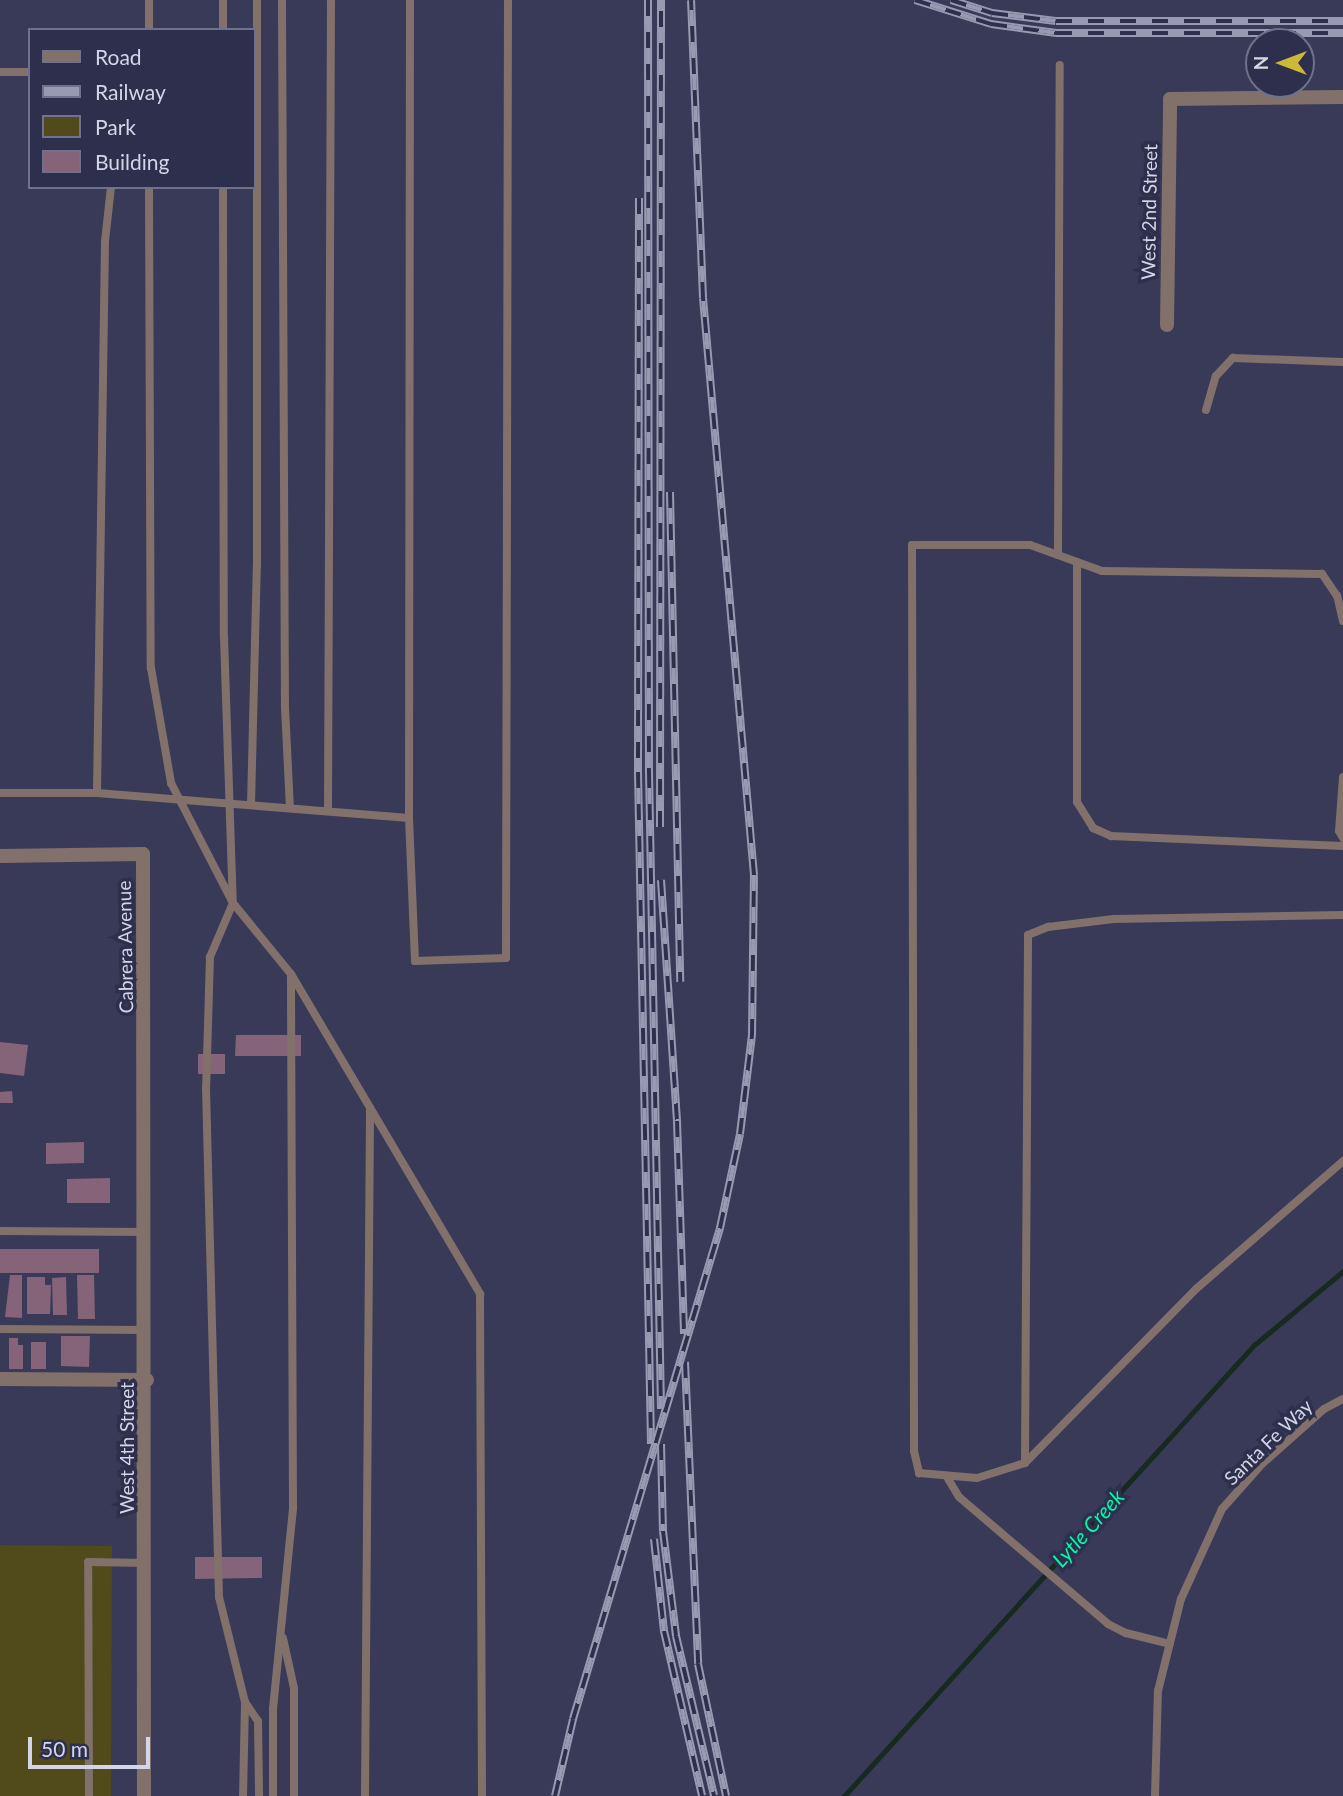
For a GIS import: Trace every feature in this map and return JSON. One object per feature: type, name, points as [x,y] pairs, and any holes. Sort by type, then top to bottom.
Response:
[{"type":"street","name":"West 2nd Street","points":[[1167,325],[1170,99],[1343,97]]},
{"type":"street","name":"Cabrera Avenue","points":[[0,856],[144,854],[146,1100]]},
{"type":"street","name":"West 4th Street","points":[[144,1796],[146,1100]]},
{"type":"street","points":[[0,1379],[147,1380]]},
{"type":"lane","points":[[149,0],[149,28]]},
{"type":"lane","points":[[223,0],[223,28]]},
{"type":"lane","points":[[251,806],[257,565],[257,0]]},
{"type":"lane","points":[[282,0],[285,707],[290,808]]},
{"type":"lane","points":[[328,811],[331,0]]},
{"type":"lane","points":[[410,0],[409,818],[415,961],[506,958],[508,0]]},
{"type":"lane","points":[[1058,555],[1060,65]]},
{"type":"lane","points":[[0,72],[28,72]]},
{"type":"lane","points":[[97,793],[105,241],[111,189]]},
{"type":"lane","points":[[149,189],[150,668],[171,783],[233,903],[291,974],[480,1294],[482,1796]]},
{"type":"lane","points":[[223,189],[224,637],[232,804],[233,903],[210,957],[207,1101],[219,1597],[245,1702],[243,1796]]},
{"type":"lane","points":[[1206,410],[1216,376],[1233,358],[1343,362]]},
{"type":"lane","points":[[1343,621],[1337,596],[1322,575],[1102,571],[1030,545],[912,545],[914,1451],[919,1473],[977,1478],[1025,1463],[1196,1289],[1343,1161]]},
{"type":"lane","points":[[1077,562],[1077,802],[1093,828],[1111,836],[1343,846]]},
{"type":"lane","points":[[1343,777],[1339,831],[1343,838]]},
{"type":"lane","points":[[0,793],[97,793],[409,818]]},
{"type":"lane","points":[[1025,1463],[1028,935],[1048,927],[1114,919],[1343,915]]},
{"type":"lane","points":[[273,1796],[273,1709],[293,1508],[291,974]]},
{"type":"lane","points":[[365,1796],[370,1108]]},
{"type":"lane","points":[[0,1231],[146,1233]]},
{"type":"lane","points":[[0,1329],[146,1330]]},
{"type":"lane","name":"Santa Fe Way","points":[[1155,1796],[1158,1691],[1181,1599],[1222,1509],[1263,1463],[1324,1409],[1343,1399]]},
{"type":"lane","points":[[947,1477],[959,1497],[1088,1608],[1126,1633],[1170,1644]]},
{"type":"lane","points":[[89,1796],[88,1563],[146,1563]]},
{"type":"lane","points":[[282,1632],[294,1688],[294,1796]]},
{"type":"lane","points":[[245,1702],[258,1721],[259,1796]]},
{"type":"green space","points":[[0,1545],[112,1546],[111,1796],[0,1796]]},
{"type":"building","points":[[236,1035],[301,1035],[301,1056],[235,1056]]},
{"type":"building","points":[[0,1042],[28,1045],[24,1076],[0,1073]]},
{"type":"building","points":[[198,1054],[225,1054],[225,1074],[198,1074]]},
{"type":"building","points":[[12,1091],[13,1103],[0,1103],[0,1092]]},
{"type":"building","points":[[84,1142],[84,1163],[46,1164],[46,1143]]},
{"type":"building","points":[[110,1178],[110,1203],[67,1203],[67,1179]]},
{"type":"building","points":[[0,1249],[99,1249],[99,1273],[0,1273]]},
{"type":"building","points":[[10,1275],[22,1275],[22,1318],[5,1317]]},
{"type":"building","points":[[77,1275],[94,1275],[95,1319],[78,1319]]},
{"type":"building","points":[[27,1277],[45,1277],[45,1285],[51,1285],[50,1314],[27,1314]]},
{"type":"building","points":[[66,1277],[67,1315],[53,1315],[52,1278]]},
{"type":"building","points":[[61,1336],[90,1336],[89,1367],[61,1366]]},
{"type":"building","points":[[9,1338],[18,1338],[18,1345],[23,1345],[23,1369],[9,1369]]},
{"type":"building","points":[[31,1342],[46,1342],[46,1369],[31,1369]]},
{"type":"building","points":[[195,1557],[262,1557],[262,1578],[195,1579]]},
{"type":"waterway","name":"Lytle Creek","points":[[844,1796],[1254,1345],[1343,1271]]},
{"type":"railway","points":[[648,0],[649,772],[661,1409]]},
{"type":"railway","points":[[660,827],[661,0]]},
{"type":"railway","points":[[555,1796],[573,1719],[720,1228],[740,1134],[752,1035],[754,875],[703,298],[691,0]]},
{"type":"railway","points":[[915,0],[991,24],[1056,33],[1343,33]]},
{"type":"railway","points":[[951,0],[992,13],[1056,21],[1343,21]]},
{"type":"railway","points":[[639,198],[638,772],[651,1444]]},
{"type":"railway","points":[[670,492],[680,982]]},
{"type":"railway","points":[[661,880],[677,1121],[684,1334]]},
{"type":"railway","points":[[685,1362],[698,1664],[726,1796]]},
{"type":"railway","points":[[661,1444],[663,1531],[676,1636],[714,1796]]},
{"type":"railway","points":[[654,1539],[664,1631],[702,1796]]}]
